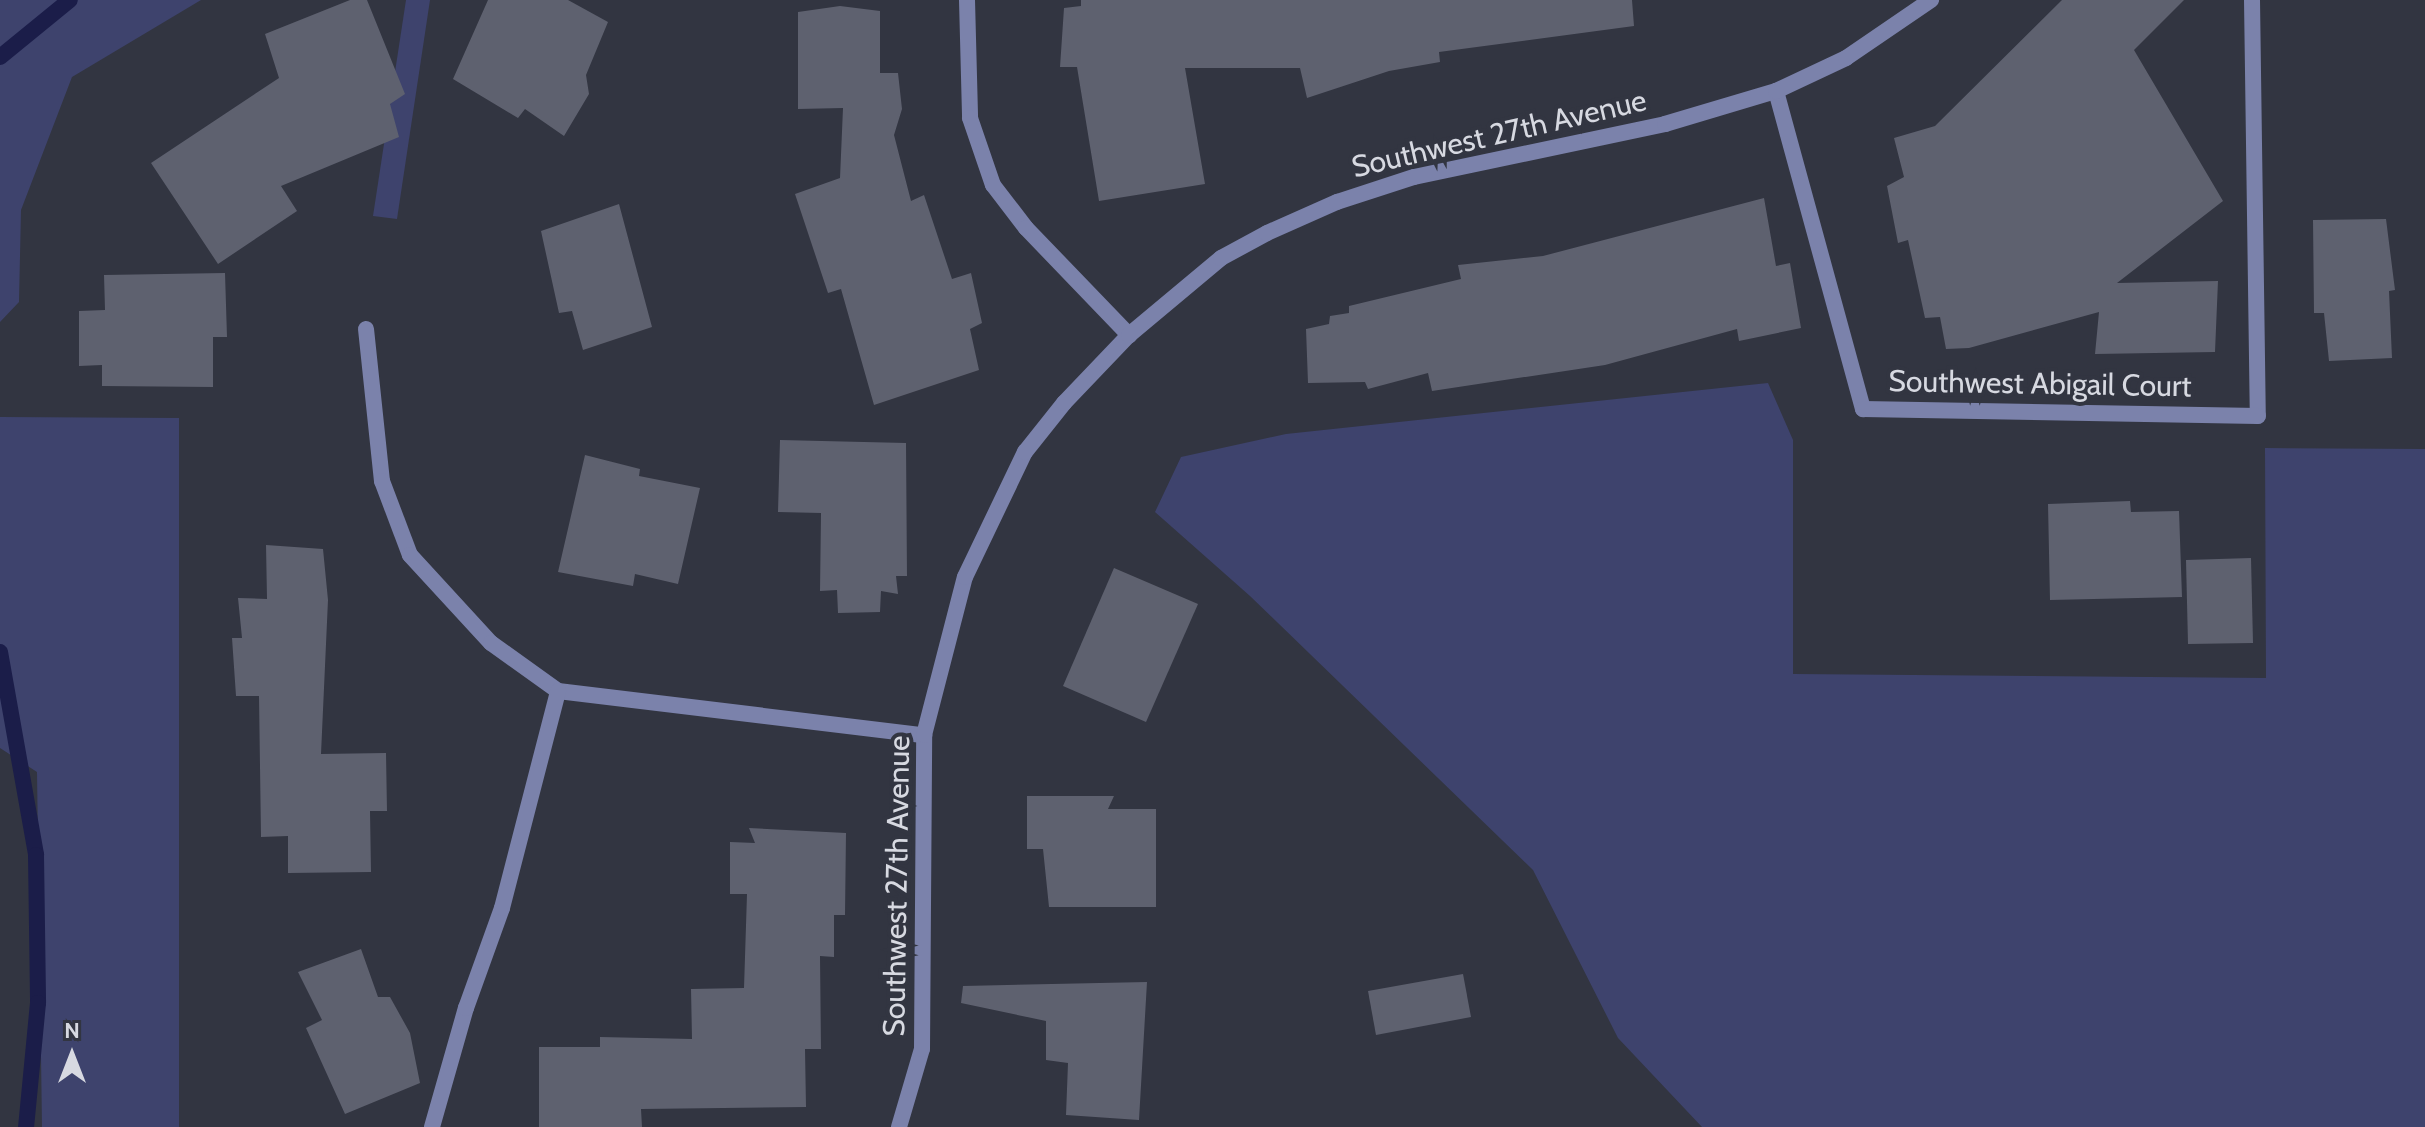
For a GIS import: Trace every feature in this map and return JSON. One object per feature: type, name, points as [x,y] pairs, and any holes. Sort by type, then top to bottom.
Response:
[{"type":"street","points":[[967,0],[970,118],[993,185],[1026,228],[1129,335]]},
{"type":"street","name":"Southwest 27th Avenue","points":[[899,1127],[922,1049],[924,735],[965,577],[993,510],[1025,452],[1129,335],[1221,258],[1337,202],[1414,177],[1665,124],[1776,91],[1846,58],[1931,0]]},
{"type":"street","name":"Southwest Abigail Court","points":[[1776,91],[1863,409],[2258,416],[2252,0]]},
{"type":"street","points":[[366,329],[382,481],[410,555],[480,633],[558,691],[924,735]]},
{"type":"street","points":[[432,1127],[466,1008],[502,908],[558,691]]},
{"type":"shaded area","points":[[0,0],[201,0],[72,77],[21,210],[19,302],[0,322]]},
{"type":"shaded area","points":[[406,0],[430,0],[397,219],[373,216]]},
{"type":"shaded area","points":[[1768,383],[1793,440],[1793,674],[2266,678],[2265,448],[2425,449],[2425,1127],[1702,1127],[1618,1038],[1533,870],[1250,596],[1155,512],[1181,457],[1286,434]]},
{"type":"shaded area","points":[[0,417],[179,418],[179,1127],[42,1127],[37,772],[0,748]]},
{"type":"building","points":[[350,0],[367,0],[405,94],[390,104],[399,137],[281,186],[297,211],[218,264],[151,163],[279,78],[265,34]]},
{"type":"building","points":[[488,0],[568,0],[608,22],[586,75],[589,94],[564,136],[525,109],[518,118],[453,79]]},
{"type":"building","points":[[1081,0],[1632,0],[1634,26],[1439,52],[1440,62],[1389,71],[1307,98],[1300,68],[1185,68],[1205,184],[1099,201],[1077,67],[1060,67],[1064,8],[1081,6]]},
{"type":"building","points":[[2062,0],[2184,0],[2134,50],[2223,201],[2117,283],[2218,281],[2215,352],[2095,354],[2099,312],[1969,348],[1946,349],[1940,317],[1925,318],[1908,240],[1898,243],[1887,186],[1904,177],[1894,138],[1935,126]]},
{"type":"building","points":[[840,6],[880,11],[880,73],[898,73],[902,109],[894,135],[911,201],[924,195],[952,279],[971,273],[982,323],[970,329],[979,370],[874,405],[841,289],[828,293],[795,194],[840,178],[843,108],[798,109],[798,12]]},
{"type":"building","points":[[1764,198],[1776,266],[1790,263],[1801,328],[1739,341],[1737,329],[1605,365],[1432,391],[1428,373],[1368,389],[1365,382],[1308,383],[1306,329],[1329,324],[1330,316],[1349,313],[1349,306],[1461,279],[1458,265],[1543,256]]},
{"type":"building","points":[[619,204],[652,327],[583,350],[572,311],[559,313],[541,231]]},
{"type":"building","points":[[2386,219],[2395,290],[2389,291],[2392,358],[2329,361],[2324,313],[2314,313],[2313,220]]},
{"type":"building","points":[[225,273],[227,337],[213,337],[213,387],[102,386],[102,365],[79,366],[79,311],[105,310],[104,275]]},
{"type":"building","points":[[780,440],[906,443],[907,576],[896,576],[898,594],[881,591],[880,612],[838,613],[837,590],[820,591],[821,513],[778,512]]},
{"type":"building","points":[[585,455],[640,469],[639,476],[700,488],[678,584],[635,574],[633,586],[558,572]]},
{"type":"building","points":[[2130,501],[2131,512],[2179,511],[2182,597],[2050,600],[2048,504]]},
{"type":"building","points":[[266,545],[323,549],[328,600],[321,754],[386,753],[387,811],[370,811],[371,872],[288,873],[288,836],[261,837],[259,696],[236,696],[232,638],[242,638],[238,598],[267,599]]},
{"type":"building","points":[[2251,558],[2253,643],[2188,644],[2186,560]]},
{"type":"building","points":[[1114,568],[1198,604],[1146,722],[1063,686]]},
{"type":"building","points":[[1027,796],[1114,796],[1108,809],[1156,809],[1156,907],[1049,907],[1043,849],[1027,849]]},
{"type":"building","points":[[749,828],[846,833],[845,915],[834,915],[834,957],[820,956],[821,1049],[805,1049],[806,1107],[641,1109],[642,1127],[539,1127],[539,1047],[600,1047],[600,1037],[692,1039],[691,989],[744,988],[747,894],[730,894],[730,842],[755,843]]},
{"type":"building","points":[[361,949],[378,997],[390,997],[410,1033],[420,1083],[345,1114],[306,1028],[322,1020],[298,972]]},
{"type":"building","points":[[1463,974],[1471,1017],[1376,1035],[1368,991]]},
{"type":"building","points":[[1147,982],[1139,1120],[1066,1115],[1068,1063],[1046,1060],[1046,1021],[961,1003],[963,986]]},
{"type":"waterway","points":[[0,57],[70,0]]},
{"type":"waterway","points":[[0,652],[36,855],[38,1003],[26,1127]]}]
